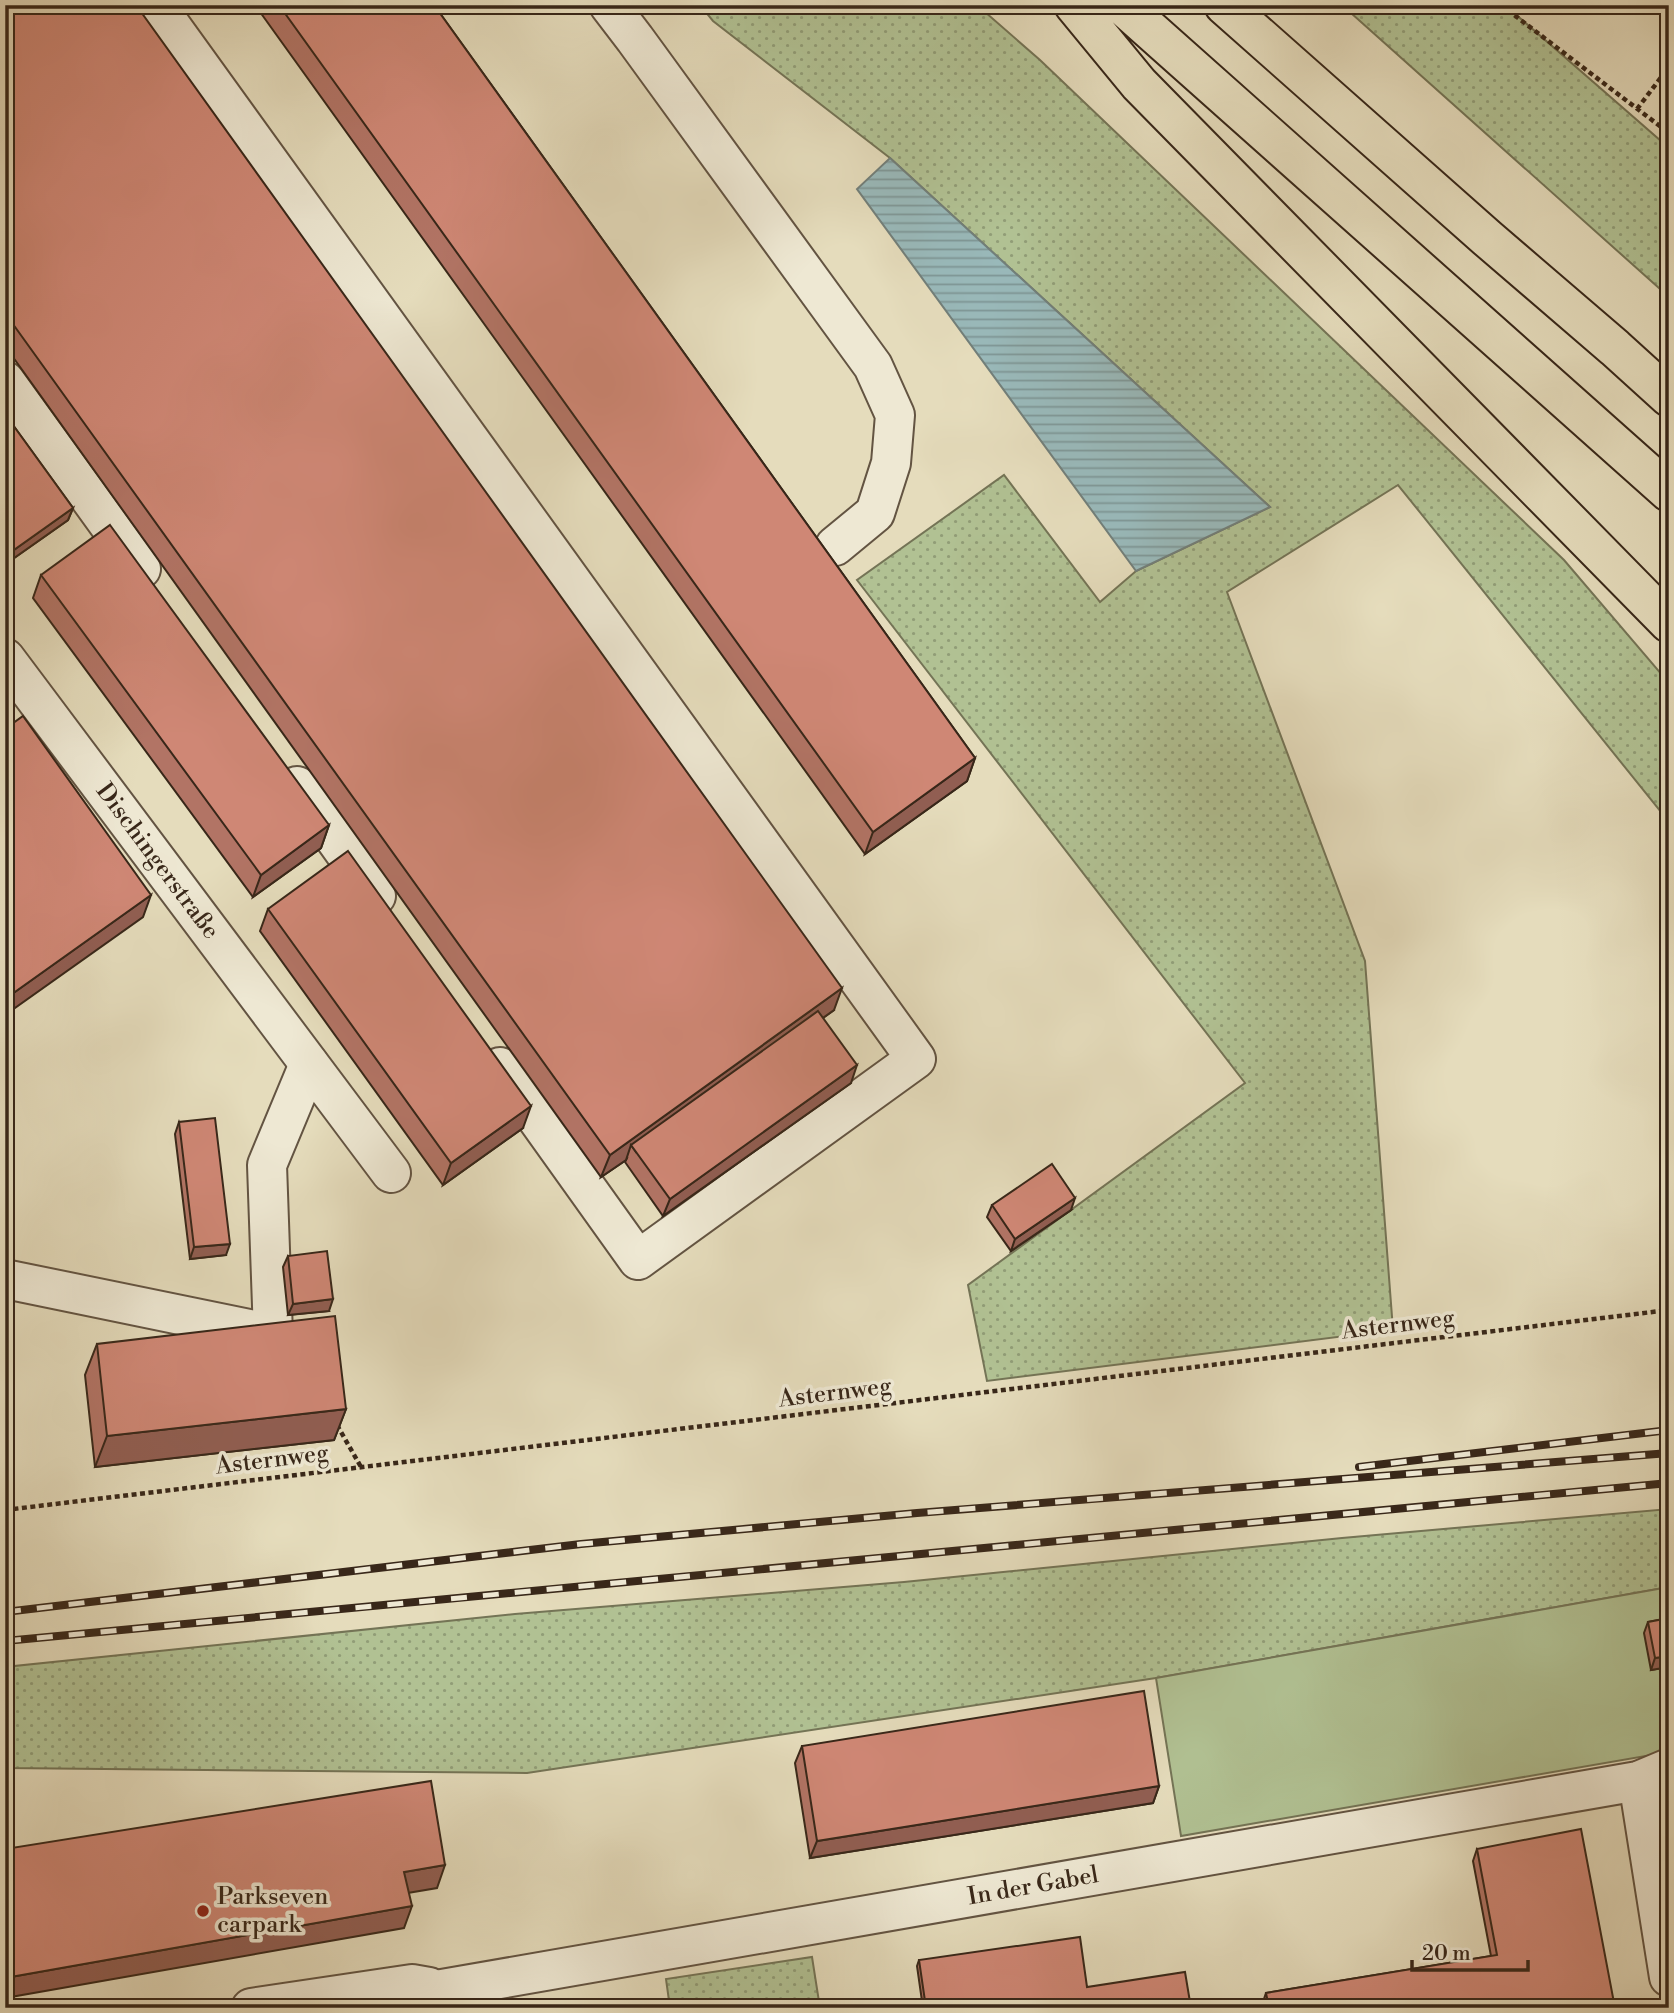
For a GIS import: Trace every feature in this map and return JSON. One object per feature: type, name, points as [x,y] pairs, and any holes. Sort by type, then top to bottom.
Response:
[{"type":"highway","points":[[1073,5],[1139,83],[1669,623]]},
{"type":"highway","points":[[1122,5],[1669,492]]},
{"type":"highway","points":[[1224,5],[1669,397]]},
{"type":"highway","points":[[1615,348],[1669,371]]},
{"type":"street","points":[[156,5],[916,1059],[638,1259],[476,1034]]},
{"type":"street","points":[[609,5],[873,366],[895,415],[891,463],[875,513],[835,546]]},
{"type":"street","points":[[5,381],[159,595]]},
{"type":"street","name":"Dischingerstraße","points":[[5,658],[391,1173]]},
{"type":"street","points":[[281,764],[395,922]]},
{"type":"street","points":[[5,1279],[273,1334],[267,1165],[309,1064]]},
{"type":"street","points":[[1653,1774],[1669,1977]]},
{"type":"street","name":"In der Gabel","points":[[398,2008],[442,1989],[1653,1774]]},
{"type":"street","points":[[251,2008],[412,1984],[442,1989]]},
{"type":"path","points":[[1501,5],[1669,133]]},
{"type":"path","points":[[1637,109],[1669,67]]},
{"type":"path","name":"Asternweg","points":[[5,1510],[1669,1310]]},
{"type":"path","points":[[332,1417],[361,1467]]},
{"type":"green space","points":[[700,5],[977,5],[1040,60],[1564,560],[1669,683],[1669,822],[1398,485],[1227,592],[1365,961],[1393,1330],[987,1381],[968,1285],[1245,1083],[857,580],[1004,475],[1100,602],[1136,571],[1270,507],[890,158],[713,21]]},
{"type":"green space","points":[[1342,5],[1505,5],[1669,148],[1669,297]]},
{"type":"green space","points":[[1669,1509],[1669,1587],[1156,1678],[527,1773],[5,1768],[5,1667],[515,1614],[904,1582],[1342,1538]]},
{"type":"green space","points":[[1669,1587],[1669,1752],[1181,1836],[1156,1678]]},
{"type":"green space","points":[[812,1957],[820,2008],[670,2008],[666,1979]]},
{"type":"water","points":[[890,158],[1270,507],[1136,571],[857,189]]},
{"type":"building","points":[[5,5],[136,5],[842,988],[610,1155],[5,313]]},
{"type":"building","points":[[279,5],[434,5],[975,758],[873,832]]},
{"type":"building","points":[[5,414],[73,508],[11,552],[5,543]]},
{"type":"building","points":[[110,525],[329,825],[261,875],[41,575]]},
{"type":"building","points":[[23,716],[151,895],[5,999],[5,729]]},
{"type":"building","points":[[348,851],[531,1106],[451,1163],[268,909]]},
{"type":"building","points":[[818,1011],[857,1065],[670,1199],[631,1145]]},
{"type":"building","points":[[215,1118],[230,1244],[194,1247],[179,1122]]},
{"type":"building","points":[[1052,1164],[1075,1198],[1015,1239],[992,1205]]},
{"type":"building","points":[[327,1251],[333,1299],[293,1304],[288,1256]]},
{"type":"building","points":[[335,1316],[346,1409],[107,1436],[97,1344]]},
{"type":"building","points":[[1669,1618],[1669,1656],[1655,1658],[1648,1622]]},
{"type":"building","points":[[1144,1691],[1159,1786],[817,1841],[802,1746]]},
{"type":"building","name":"Parkseven carpark","points":[[431,1781],[445,1865],[404,1872],[412,1906],[5,1978],[5,1849]]},
{"type":"building","points":[[1581,1829],[1615,2008],[1269,2008],[1266,1993],[1497,1955],[1477,1849]]},
{"type":"building","points":[[1080,1937],[1087,1987],[1185,1972],[1191,2008],[1079,2008],[1078,2002],[1041,2008],[926,2008],[919,1960]]},
{"type":"railway","points":[[1359,1467],[1669,1430]]},
{"type":"railway","points":[[5,1612],[581,1544],[917,1513],[1669,1453]]},
{"type":"railway","points":[[5,1641],[1669,1483]]},
{"type":"place","name":"Parkseven carpark","points":[[203,1911]]}]
